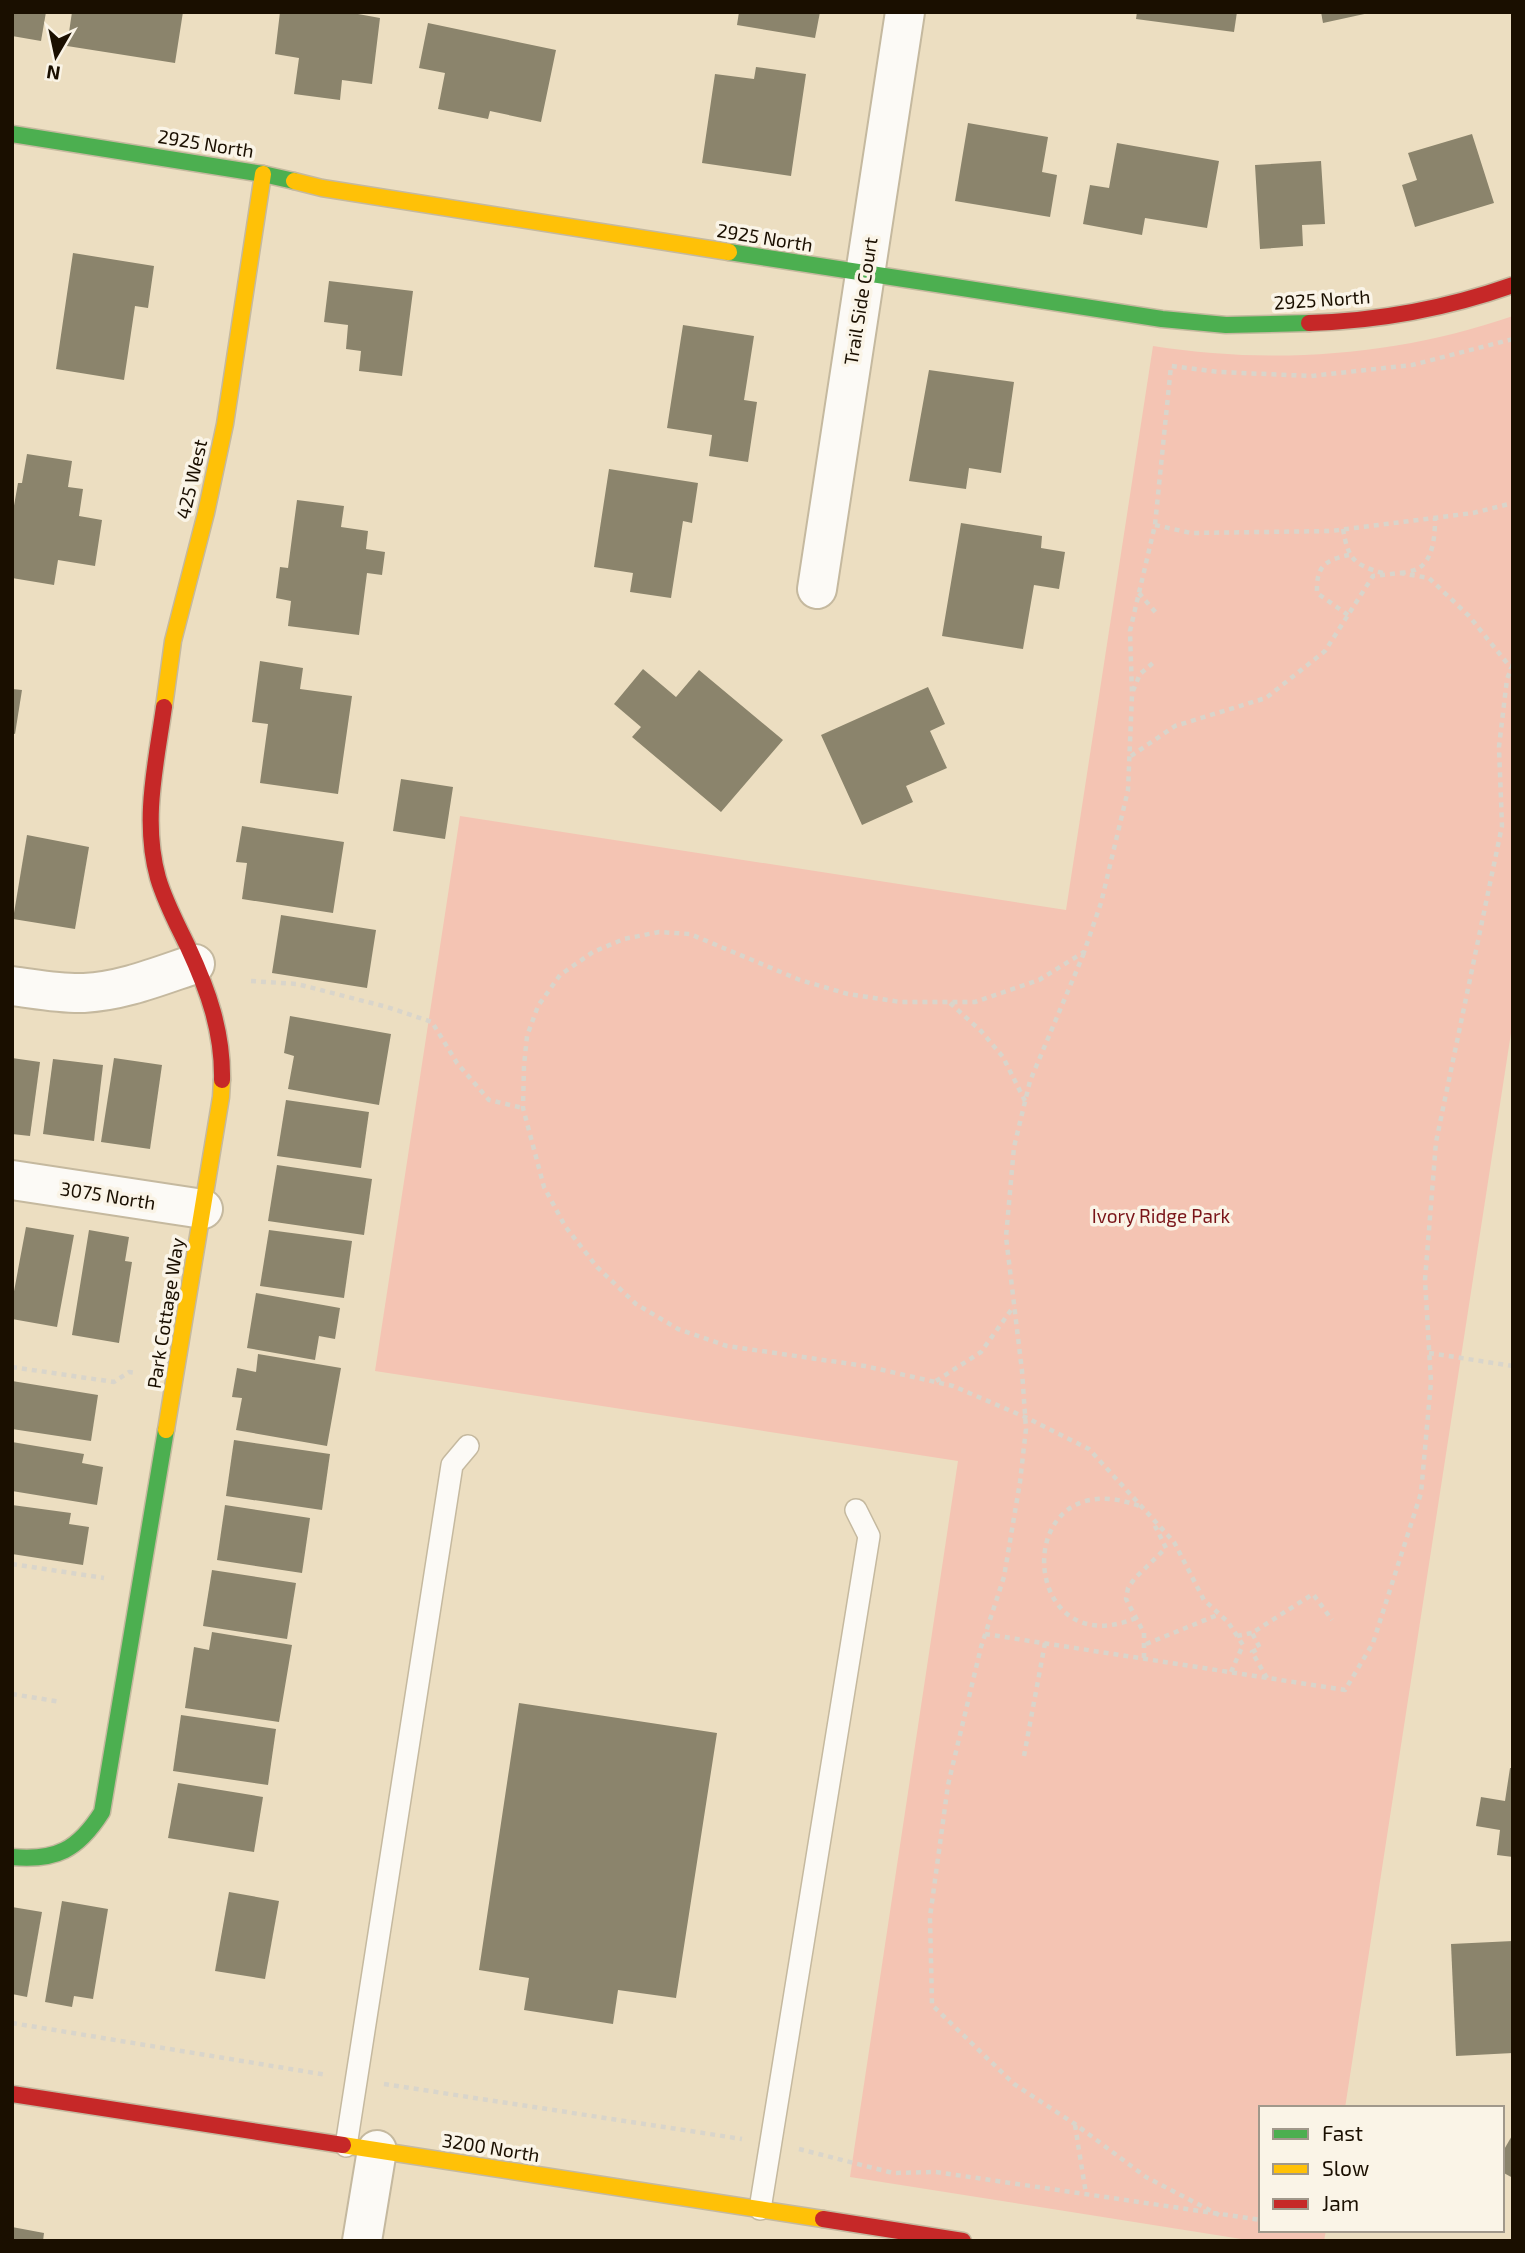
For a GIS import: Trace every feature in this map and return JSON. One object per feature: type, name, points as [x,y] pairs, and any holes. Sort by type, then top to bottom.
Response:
[{"type":"street","name":"Trail Side Court","points":[[817,589],[905,12]]},
{"type":"street","name":"2925 North","points":[[12,134],[263,174],[322,188],[864,273],[1162,318],[1226,325],[1354,321],[1479,297],[1513,285]]},
{"type":"street","name":"425 West","points":[[152,791],[173,641],[206,513],[225,424],[263,174]]},
{"type":"street","name":"Park Cottage Way","points":[[12,1857],[41,1859],[61,1854],[79,1844],[93,1829],[102,1812],[221,1097],[222,1064],[214,1013],[163,894],[155,866],[150,839],[149,812],[152,791]]},
{"type":"street","points":[[12,986],[58,993],[102,992],[123,988],[195,964]]},
{"type":"street","name":"3075 North","points":[[12,1180],[203,1209]]},
{"type":"street","name":"3200 North","points":[[12,2094],[760,2209],[881,2235],[963,2241]]},
{"type":"street","points":[[361,2148],[362,2241]]},
{"type":"lane","points":[[361,2148],[356,2080],[452,1465],[468,1446]]},
{"type":"lane","points":[[760,2209],[869,1536],[856,1510]]},
{"type":"path","points":[[1219,2215],[1146,2177],[1075,2124],[1014,2084],[932,2005],[930,1917],[948,1785],[985,1634],[1004,1577],[1020,1482],[1025,1417],[1006,1237],[1014,1147],[1034,1069],[1084,952],[1101,903],[1128,790],[1132,695],[1130,631],[1155,525],[1171,366],[1219,372],[1311,376],[1412,365],[1513,339]]},
{"type":"path","points":[[1155,525],[1191,533],[1343,529],[1473,513],[1513,503]]},
{"type":"path","points":[[1131,756],[1175,726],[1266,698],[1325,651],[1373,576],[1418,568],[1433,546],[1435,518]]},
{"type":"path","points":[[1343,529],[1349,555],[1363,568],[1387,575]]},
{"type":"path","points":[[1348,615],[1317,593],[1317,582],[1321,568],[1329,559],[1349,555]]},
{"type":"path","points":[[985,1634],[1345,1690],[1373,1643],[1421,1493],[1431,1382],[1425,1280],[1436,1142],[1502,826],[1499,747],[1507,678],[1512,666],[1469,616],[1429,578],[1400,573]]},
{"type":"path","points":[[1139,593],[1157,614]]},
{"type":"path","points":[[1132,695],[1140,674],[1154,662]]},
{"type":"path","points":[[1084,952],[1039,980],[975,1003],[901,1002],[848,993],[800,980],[690,934],[659,932],[624,939],[593,952],[560,975],[538,1006],[527,1036],[523,1108],[544,1187],[565,1226],[597,1267],[635,1304],[678,1329],[727,1346],[865,1366],[953,1386],[1025,1417],[1089,1449],[1174,1542],[1204,1600],[1220,1614],[1243,1645],[1231,1672]]},
{"type":"path","points":[[251,981],[297,984],[387,1007],[432,1022],[457,1063],[489,1100],[523,1108]]},
{"type":"path","points":[[949,1002],[981,1031],[1003,1057],[1025,1101]]},
{"type":"path","points":[[935,1382],[981,1352],[1014,1306]]},
{"type":"path","points":[[1429,1353],[1513,1366]]},
{"type":"path","points":[[12,1367],[114,1382],[129,1372],[141,1373]]},
{"type":"path","points":[[1136,1618],[1118,1626],[1101,1627],[1064,1613],[1049,1592],[1043,1571],[1043,1558],[1048,1533],[1064,1512],[1076,1504],[1095,1498],[1121,1499],[1142,1507]]},
{"type":"path","points":[[1144,1658],[1144,1633],[1126,1600],[1128,1588],[1166,1548],[1150,1516]]},
{"type":"path","points":[[12,1564],[109,1579]]},
{"type":"path","points":[[1237,1636],[1252,1633],[1313,1594],[1332,1620]]},
{"type":"path","points":[[1146,1644],[1220,1614]]},
{"type":"path","points":[[1252,1633],[1261,1647],[1252,1652],[1267,1678]]},
{"type":"path","points":[[1024,1756],[1045,1643]]},
{"type":"path","points":[[12,1694],[61,1702]]},
{"type":"path","points":[[12,2022],[356,2080],[789,2146],[893,2173],[936,2172],[1259,2220]]},
{"type":"path","points":[[1075,2124],[1086,2193]]},
{"type":"green space","name":"Ivory Ridge Park","points":[[1513,316],[1513,1020],[1345,2106],[1259,2106],[1259,2232],[1326,2232],[1324,2241],[1254,2241],[850,2177],[958,1461],[375,1371],[460,816],[1066,910],[1153,346],[1244,355],[1335,353],[1380,348],[1469,330]]},
{"type":"building","points":[[12,12],[46,12],[41,41],[12,36]]},
{"type":"building","points":[[72,12],[183,12],[175,63],[67,46]]},
{"type":"building","points":[[280,12],[347,12],[380,18],[372,84],[342,80],[340,100],[294,94],[299,58],[275,54]]},
{"type":"building","points":[[739,12],[820,12],[815,38],[737,25]]},
{"type":"building","points":[[1137,12],[1237,12],[1234,32],[1136,19]]},
{"type":"building","points":[[1321,12],[1369,12],[1369,13],[1323,23]]},
{"type":"building","points":[[428,23],[556,50],[541,122],[490,111],[488,119],[438,109],[445,73],[419,68]]},
{"type":"building","points":[[756,67],[806,74],[791,176],[702,163],[715,74],[754,79]]},
{"type":"building","points":[[968,123],[1048,137],[1042,172],[1057,175],[1050,217],[955,201]]},
{"type":"building","points":[[1472,134],[1494,203],[1415,227],[1402,185],[1417,180],[1408,153]]},
{"type":"building","points":[[1117,143],[1219,161],[1207,228],[1145,218],[1142,235],[1083,224],[1090,185],[1109,188]]},
{"type":"building","points":[[1321,161],[1325,224],[1302,225],[1303,246],[1260,249],[1255,165]]},
{"type":"building","points":[[73,253],[154,266],[148,308],[135,306],[124,380],[56,369]]},
{"type":"building","points":[[329,281],[413,291],[402,376],[359,371],[361,351],[346,349],[348,325],[324,322]]},
{"type":"building","points":[[683,325],[754,336],[744,400],[757,402],[748,462],[709,456],[712,435],[667,428]]},
{"type":"building","points":[[929,370],[1014,382],[1001,473],[969,468],[966,489],[909,481]]},
{"type":"building","points":[[27,454],[72,461],[68,487],[83,489],[79,516],[102,520],[95,566],[58,560],[54,585],[12,578],[12,517]]},
{"type":"building","points":[[609,469],[698,483],[692,523],[683,521],[671,598],[630,592],[633,573],[594,567]]},
{"type":"building","points":[[297,500],[344,506],[341,527],[368,531],[366,549],[385,552],[382,575],[367,573],[359,635],[288,626],[291,601],[276,598],[280,567],[288,568]]},
{"type":"building","points":[[961,523],[1042,536],[1041,548],[1065,552],[1059,589],[1034,585],[1023,649],[942,636]]},
{"type":"building","points":[[260,661],[303,668],[300,689],[352,696],[338,794],[260,783],[268,724],[252,722]]},
{"type":"building","points":[[643,669],[676,697],[699,670],[783,740],[721,812],[632,737],[641,727],[614,704]]},
{"type":"building","points":[[928,687],[945,724],[930,731],[947,768],[906,786],[913,802],[862,825],[821,735]]},
{"type":"building","points":[[12,689],[22,690],[15,734],[12,733]]},
{"type":"building","points":[[401,779],[453,787],[445,839],[393,831]]},
{"type":"building","points":[[242,826],[344,842],[333,913],[242,899],[247,863],[236,862]]},
{"type":"building","points":[[27,835],[89,847],[75,929],[13,919]]},
{"type":"building","points":[[281,915],[376,930],[367,988],[272,973]]},
{"type":"building","points":[[290,1016],[391,1034],[379,1105],[288,1089],[294,1056],[284,1053]]},
{"type":"building","points":[[12,1058],[40,1062],[30,1136],[12,1134]]},
{"type":"building","points":[[114,1058],[162,1065],[150,1149],[101,1142]]},
{"type":"building","points":[[53,1059],[103,1065],[94,1141],[43,1134]]},
{"type":"building","points":[[286,1100],[369,1112],[361,1168],[277,1156]]},
{"type":"building","points":[[277,1165],[372,1179],[364,1235],[268,1221]]},
{"type":"building","points":[[26,1227],[74,1235],[57,1327],[12,1319],[12,1302]]},
{"type":"building","points":[[89,1230],[129,1237],[125,1261],[132,1262],[119,1343],[72,1335]]},
{"type":"building","points":[[269,1230],[352,1241],[344,1298],[260,1286]]},
{"type":"building","points":[[256,1293],[340,1308],[335,1339],[319,1336],[315,1360],[247,1348]]},
{"type":"building","points":[[258,1354],[341,1368],[327,1446],[236,1430],[242,1398],[232,1397],[237,1368],[256,1372]]},
{"type":"building","points":[[12,1381],[98,1395],[91,1441],[12,1429]]},
{"type":"building","points":[[234,1440],[330,1454],[322,1510],[226,1496]]},
{"type":"building","points":[[12,1442],[84,1454],[82,1463],[103,1467],[97,1505],[12,1491]]},
{"type":"building","points":[[12,1505],[71,1513],[69,1524],[89,1527],[83,1565],[12,1554]]},
{"type":"building","points":[[225,1505],[310,1518],[302,1573],[217,1560]]},
{"type":"building","points":[[212,1570],[296,1583],[287,1639],[203,1626]]},
{"type":"building","points":[[212,1632],[292,1645],[279,1722],[185,1708],[194,1647],[209,1650]]},
{"type":"building","points":[[519,1703],[717,1733],[676,1998],[618,1990],[613,2024],[524,2010],[529,1978],[479,1970]]},
{"type":"building","points":[[181,1715],[276,1729],[268,1785],[173,1771]]},
{"type":"building","points":[[1510,1768],[1513,1768],[1513,1857],[1497,1855],[1500,1830],[1476,1826],[1481,1797],[1505,1801]]},
{"type":"building","points":[[178,1783],[263,1797],[254,1852],[168,1838]]},
{"type":"building","points":[[229,1892],[279,1901],[265,1979],[215,1971]]},
{"type":"building","points":[[62,1901],[108,1909],[93,1999],[74,1996],[72,2007],[45,2002]]},
{"type":"building","points":[[12,1907],[42,1912],[27,1997],[12,1994]]},
{"type":"building","points":[[1513,1941],[1513,2053],[1456,2056],[1451,1944]]},
{"type":"building","points":[[1513,2134],[1513,2178],[1504,2173],[1504,2150]]},
{"type":"building","points":[[12,2227],[44,2233],[43,2241],[12,2241]]},
{"type":"traffic: fast","points":[[12,134],[294,181]]},
{"type":"traffic: fast","points":[[729,252],[1162,319],[1226,325],[1309,323]]},
{"type":"traffic: fast","points":[[12,1857],[41,1857],[64,1850],[84,1836],[102,1812],[166,1430]]},
{"type":"traffic: slow","points":[[164,707],[173,641],[206,513],[225,424],[263,174]]},
{"type":"traffic: slow","points":[[294,181],[322,188],[729,252]]},
{"type":"traffic: slow","points":[[166,1430],[222,1080]]},
{"type":"traffic: slow","points":[[343,2145],[823,2219]]},
{"type":"traffic: jam","points":[[1309,323],[1412,312],[1513,285]]},
{"type":"traffic: jam","points":[[164,707],[152,792],[153,857],[164,896],[208,995],[220,1045],[222,1080]]},
{"type":"traffic: jam","points":[[12,2094],[343,2145]]},
{"type":"traffic: jam","points":[[823,2219],[963,2241]]}]
